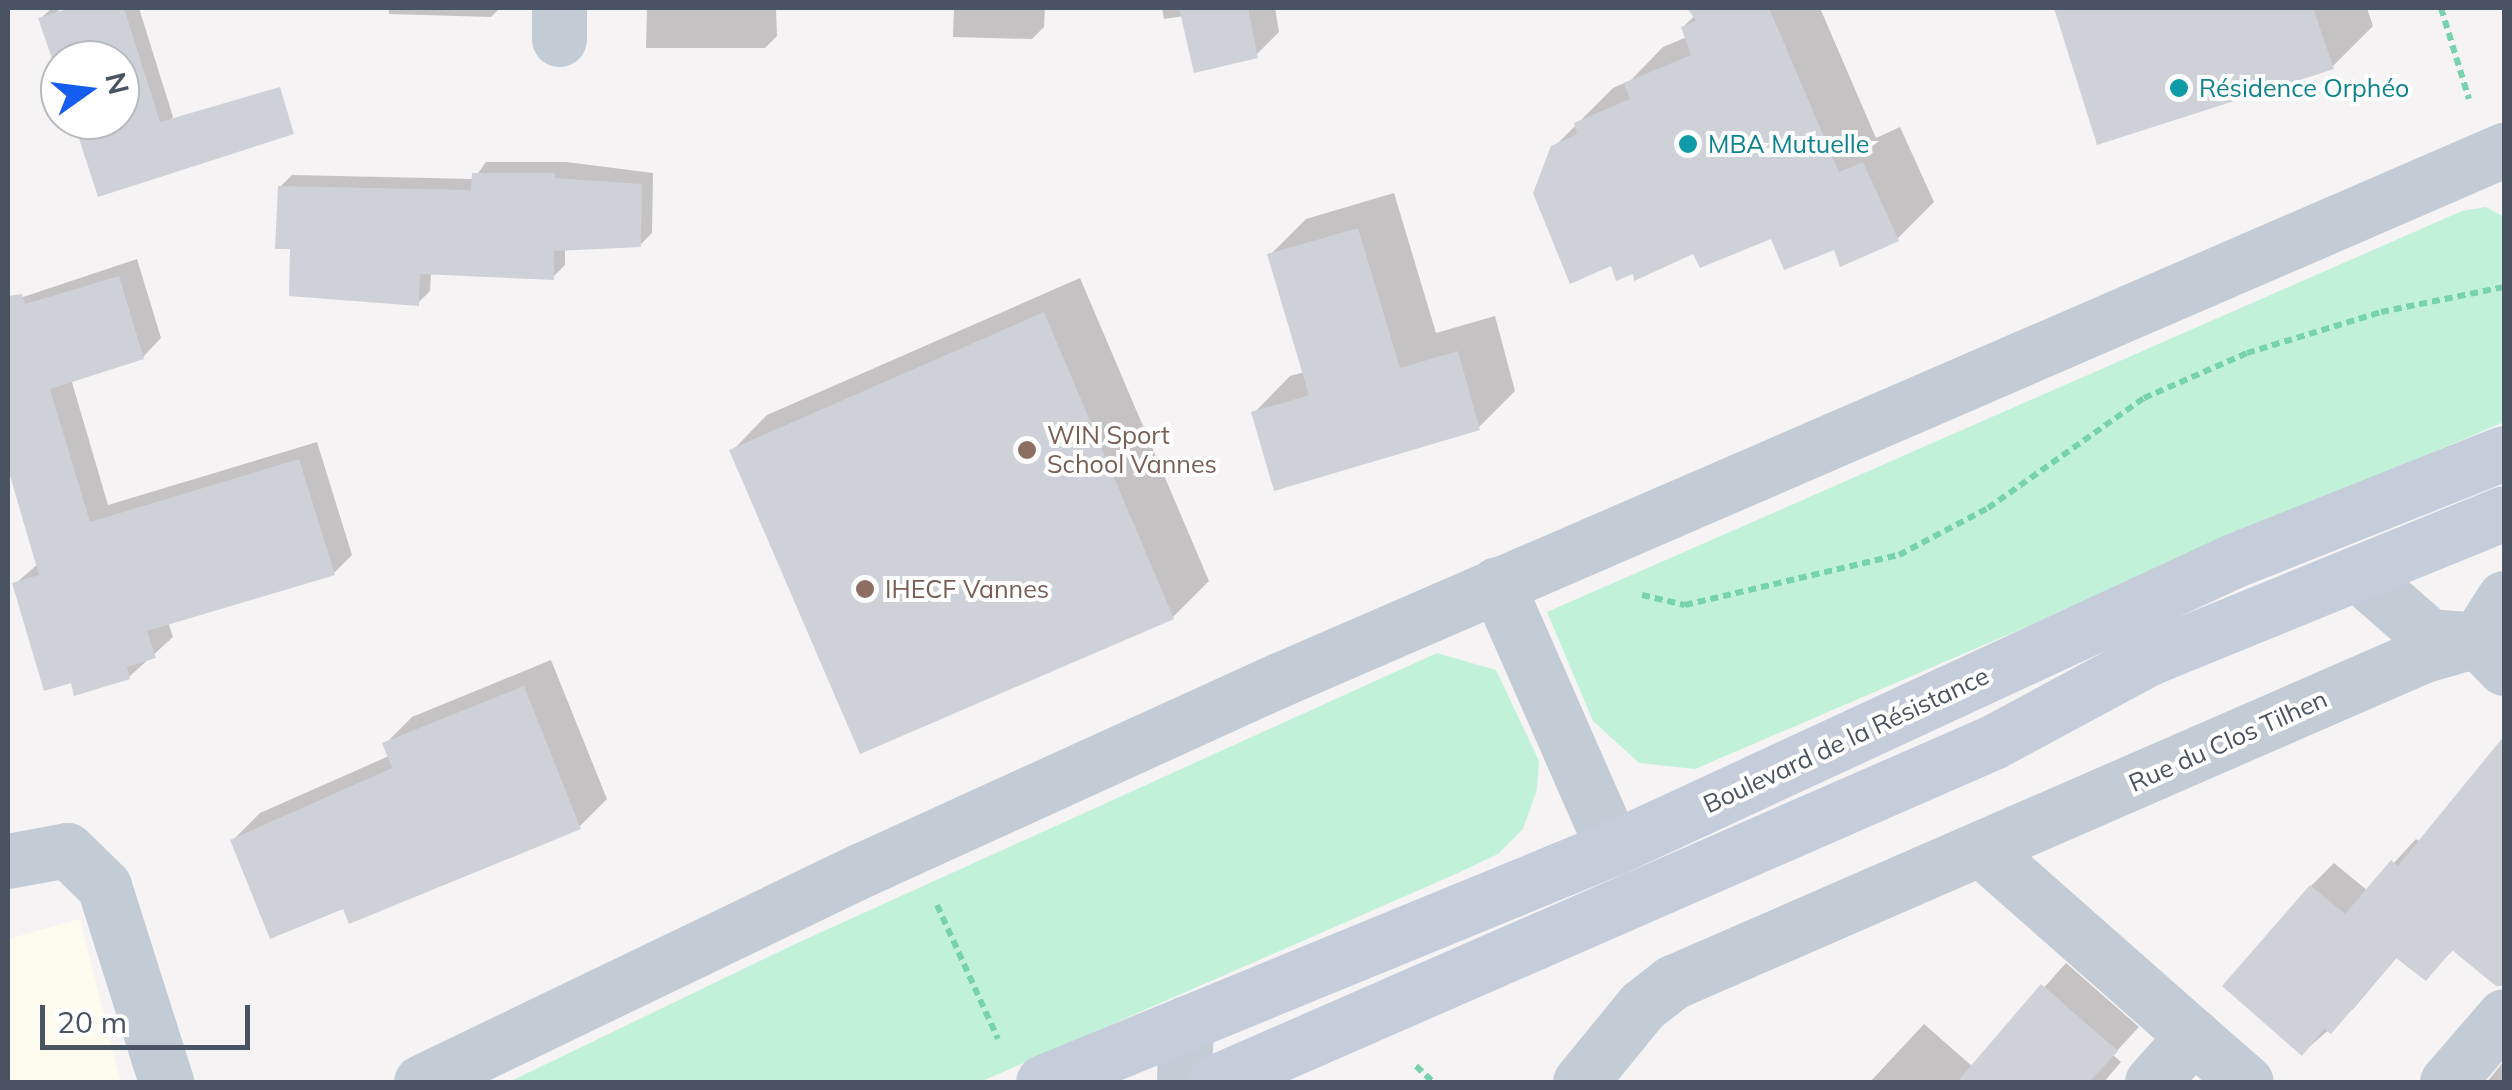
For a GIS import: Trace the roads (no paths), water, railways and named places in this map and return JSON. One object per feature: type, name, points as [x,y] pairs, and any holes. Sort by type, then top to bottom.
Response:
[{"type":"main road","name":"Boulevard de la Résistance","points":[[1043,1082],[1613,848],[2235,560],[2504,453]]},
{"type":"main road","points":[[1215,1082],[1294,1064],[1992,742],[2150,658],[2504,513]]},
{"type":"street","points":[[421,1082],[911,850],[1497,584],[2496,154]]},
{"type":"street","name":"Rue du Clos Tilhen","points":[[2357,573],[2429,636],[2495,635]]},
{"type":"street","points":[[1497,584],[1613,848]]},
{"type":"street","name":"Rue du Clos Tilhen","points":[[1580,1082],[1642,1006],[1673,982],[2424,655],[2495,635]]},
{"type":"street","points":[[1980,849],[2246,1082]]},
{"type":"street","points":[[8,861],[67,850],[104,886],[166,1082]]},
{"type":"street","points":[[2447,1082],[2504,1016]]},
{"type":"street","points":[[1184,1082],[1186,1023]]},
{"type":"street","points":[[2152,1082],[2193,1036]]},
{"type":"place","name":"Résidence Orphéo","points":[[2179,88]]},
{"type":"place","name":"MBA Mutuelle","points":[[1688,144]]},
{"type":"place","name":"WIN Sport School Vannes","points":[[1027,450]]},
{"type":"place","name":"IHECF Vannes","points":[[865,589]]}]
